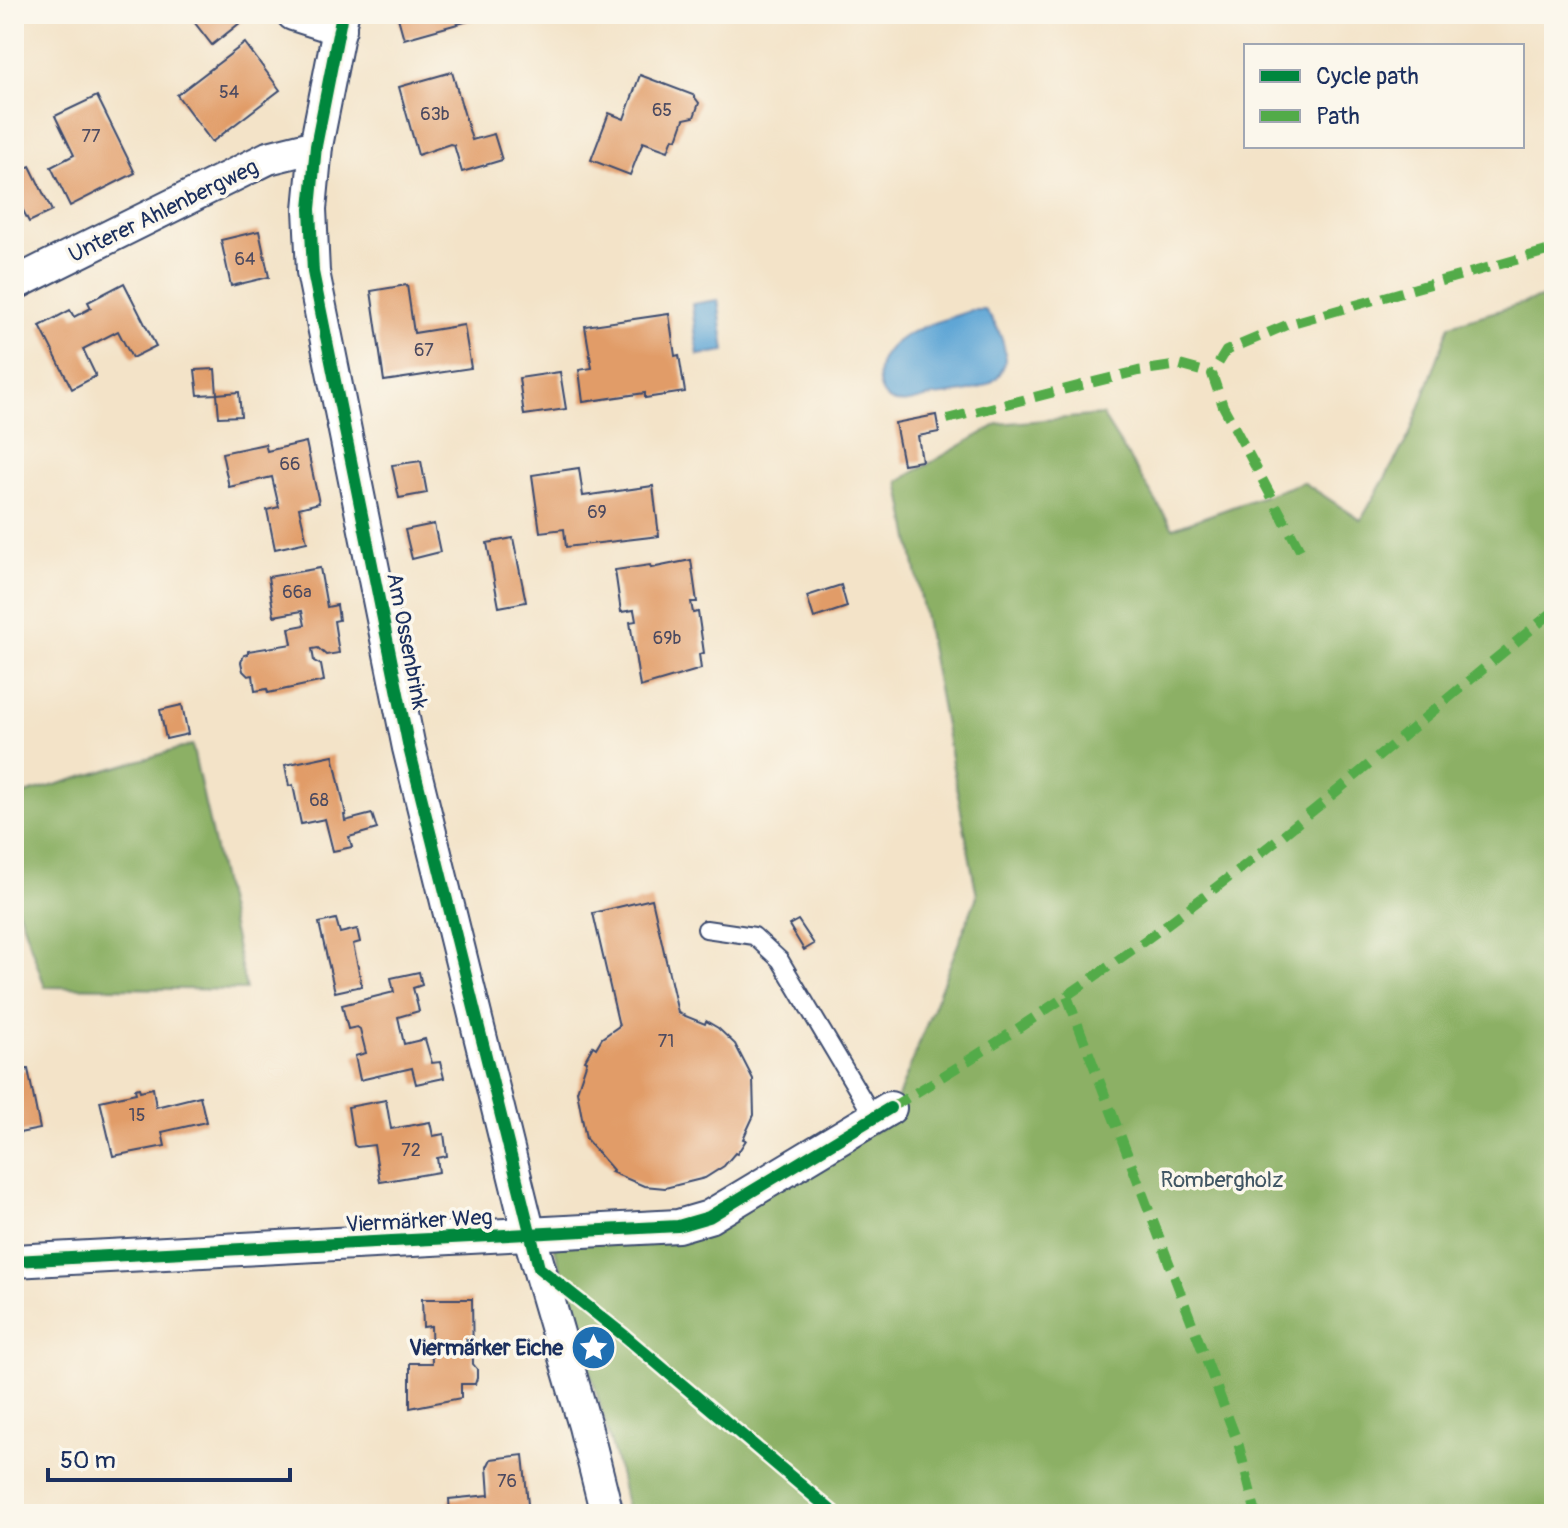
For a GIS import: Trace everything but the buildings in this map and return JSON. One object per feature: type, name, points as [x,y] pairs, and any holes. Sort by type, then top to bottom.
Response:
[{"type":"street","points":[[293,14],[341,21]]},
{"type":"street","name":"Am Ossenbrink","points":[[341,21],[316,146],[310,209],[313,272],[409,748],[529,1234],[585,1426],[607,1514]]},
{"type":"street","name":"Unterer Ahlenbergweg","points":[[14,284],[268,158],[316,146]]},
{"type":"street","name":"Viermärker Weg","points":[[14,1261],[696,1223],[882,1113]]},
{"type":"lane","points":[[706,929],[754,936],[780,960],[882,1113]]},
{"type":"green space","name":"Rombergholz","points":[[1554,294],[1554,1514],[628,1514],[618,1468],[554,1246],[711,1212],[887,1125],[977,896],[899,481],[998,424],[1102,415],[1173,528],[1303,482],[1361,520],[1409,436],[1450,325]]},
{"type":"green space","points":[[192,745],[246,990],[45,987],[14,898],[14,797]]},
{"type":"water","points":[[718,300],[725,351],[698,355],[692,304]]},
{"type":"water","points":[[972,310],[985,310],[1004,345],[1004,364],[993,381],[973,390],[908,402],[887,398],[879,382],[880,366],[896,342],[926,326]]},
{"type":"marked path","points":[[1300,550],[1223,406],[1212,374],[1226,351],[1289,324],[1554,249]]},
{"type":"marked path","points":[[947,419],[1138,371],[1179,365],[1212,374]]},
{"type":"marked path","points":[[890,1108],[1010,1033],[1164,926],[1291,828],[1554,611]]},
{"type":"marked path","points":[[1067,996],[1239,1446],[1256,1514]]},
{"type":"cycle path","points":[[342,14],[316,146],[310,209],[313,272],[409,748],[539,1268],[626,1337],[835,1514]]},
{"type":"cycle path","points":[[14,1261],[678,1226],[709,1217],[890,1108]]},
{"type":"place","name":"Viermärker Eiche","points":[[594,1347]]}]
